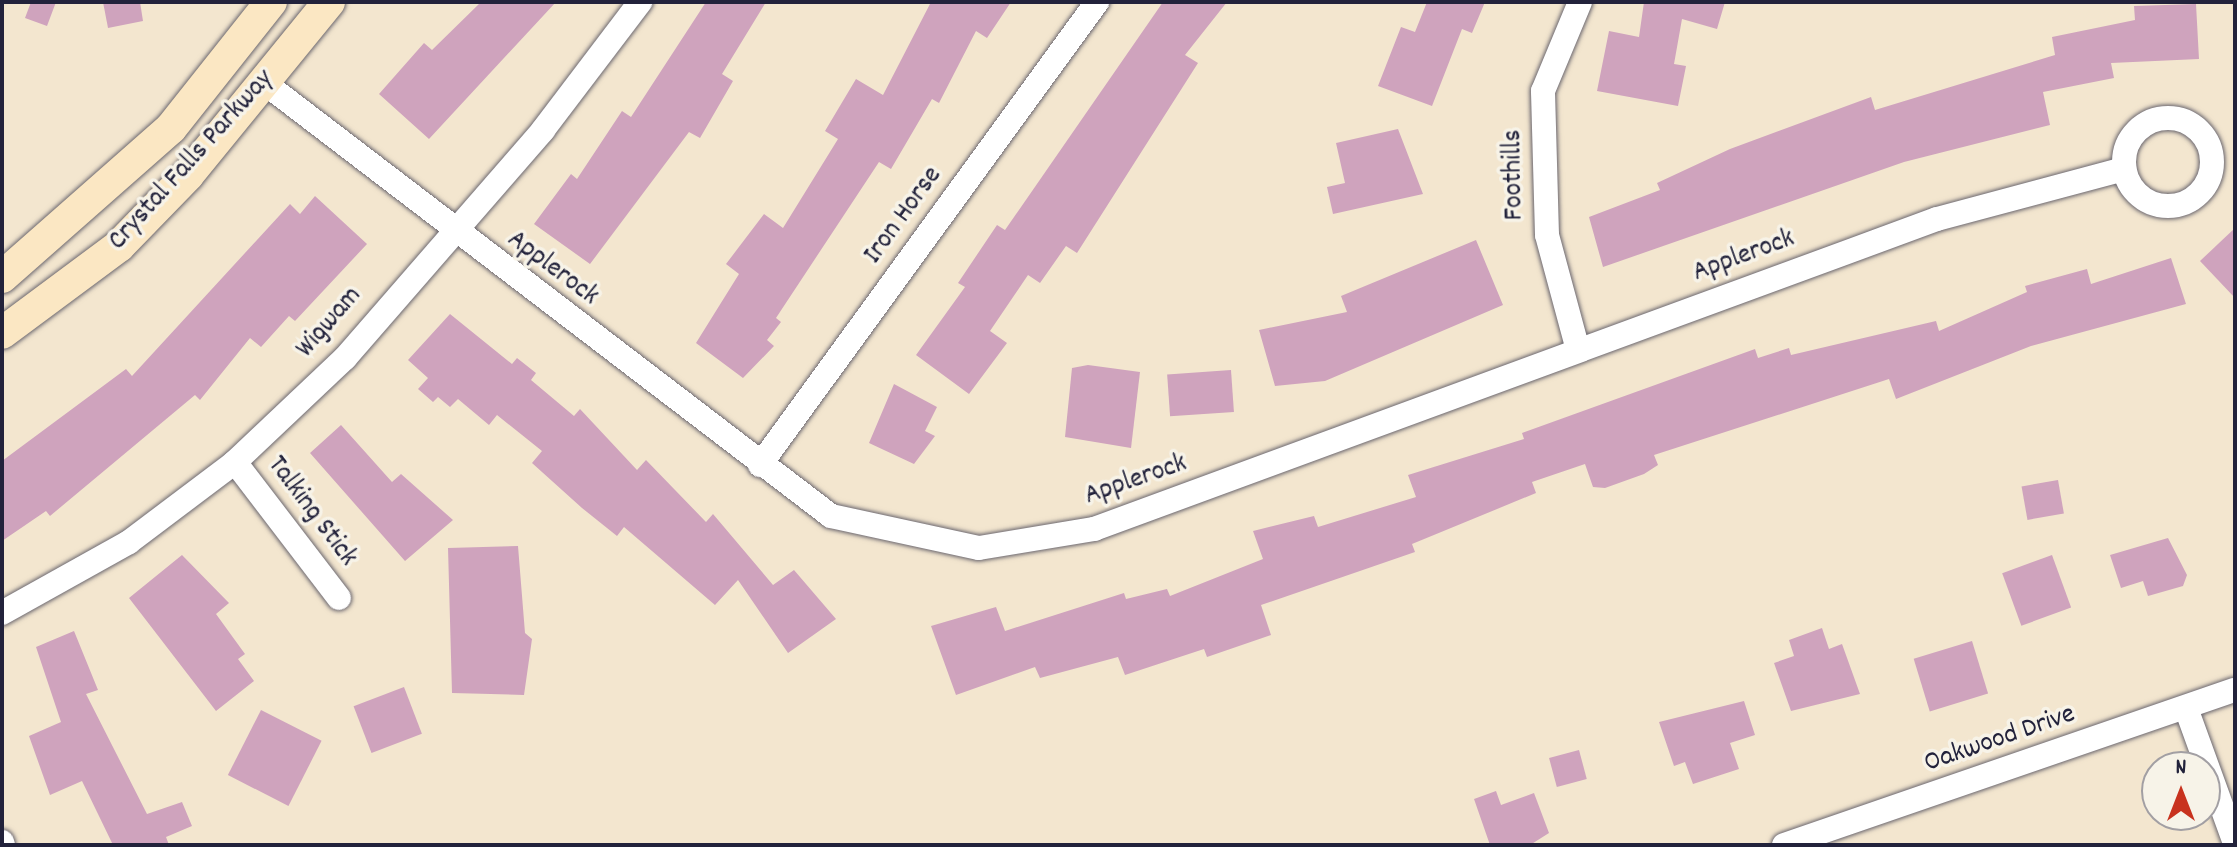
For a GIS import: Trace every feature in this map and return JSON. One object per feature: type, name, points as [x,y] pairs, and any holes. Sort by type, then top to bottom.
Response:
[{"type":"main road","name":"Crystal Falls Parkway","points":[[2,277],[171,128],[271,2]]},
{"type":"main road","name":"Crystal Falls Parkway","points":[[2,333],[119,246],[266,84],[329,2]]},
{"type":"street","name":"Wigwam","points":[[2,613],[129,542],[235,462],[345,358],[453,232],[640,2]]},
{"type":"street","name":"Iron Horse","points":[[760,465],[1097,2]]},
{"type":"street","name":"Foothills","points":[[1578,350],[1547,235],[1543,91],[1580,2]]},
{"type":"street","name":"Applerock","points":[[266,84],[453,232],[831,516],[979,548],[1036,542],[1094,529],[1937,219],[2124,169]]},
{"type":"street","name":"Talking Stick","points":[[235,462],[339,598]]},
{"type":"street","name":"Oakwood Drive","points":[[1784,845],[2235,690]]},
{"type":"street","points":[[2186,708],[2235,843]]},
{"type":"building","points":[[31,2],[56,2],[47,26],[25,18]]},
{"type":"building","points":[[103,2],[140,2],[143,21],[108,28]]},
{"type":"building","points":[[481,2],[556,2],[429,139],[379,94],[424,43],[432,50]]},
{"type":"building","points":[[706,2],[766,2],[722,74],[733,81],[700,138],[689,132],[590,264],[534,224],[571,174],[577,179],[622,111],[631,117]]},
{"type":"building","points":[[931,2],[1011,2],[987,38],[976,31],[939,103],[932,99],[891,169],[879,162],[776,318],[781,322],[767,340],[774,346],[743,378],[696,343],[739,274],[726,264],[764,214],[783,228],[838,139],[825,131],[856,79],[883,95]]},
{"type":"building","points":[[1163,2],[1227,2],[1185,55],[1198,63],[1077,253],[1066,246],[1040,283],[1028,275],[990,331],[1007,343],[969,394],[916,355],[965,287],[958,283],[997,225],[1005,230]]},
{"type":"building","points":[[1427,2],[1485,2],[1472,33],[1462,29],[1432,106],[1378,86],[1401,27],[1415,32]]},
{"type":"building","points":[[1644,2],[1725,2],[1717,29],[1682,19],[1674,64],[1686,66],[1678,106],[1597,91],[1609,31],[1639,37]]},
{"type":"building","points":[[2196,4],[2199,59],[2111,63],[2114,78],[2043,92],[2050,125],[1904,162],[1603,267],[1589,217],[1660,190],[1657,183],[1730,149],[1871,97],[1875,110],[2055,55],[2052,37],[2135,20],[2134,6]]},
{"type":"building","points":[[1398,129],[1423,194],[1333,214],[1327,187],[1345,183],[1336,143]]},
{"type":"building","points":[[315,196],[367,244],[295,321],[289,316],[261,347],[250,338],[200,400],[195,395],[50,516],[46,511],[2,541],[2,461],[126,369],[132,376],[290,204],[300,214]]},
{"type":"building","points":[[2235,228],[2235,298],[2200,261]]},
{"type":"building","points":[[1476,240],[1503,305],[1325,381],[1275,386],[1259,330],[1347,312],[1341,296]]},
{"type":"building","points":[[2171,258],[2186,304],[2031,346],[1896,399],[1889,379],[1654,455],[1658,465],[1644,474],[1605,488],[1593,487],[1585,464],[1532,482],[1536,493],[1412,544],[1415,552],[1261,605],[1271,635],[1207,657],[1204,649],[1125,675],[1118,657],[1040,678],[1035,667],[956,695],[931,626],[996,607],[1005,631],[1124,593],[1126,599],[1167,589],[1170,596],[1263,559],[1253,531],[1314,516],[1318,527],[1416,497],[1408,475],[1524,439],[1522,433],[1755,349],[1758,358],[1789,348],[1791,355],[1936,321],[1939,331],[2027,292],[2025,286],[2087,269],[2091,284]]},
{"type":"building","points":[[450,314],[512,364],[517,358],[536,373],[531,380],[574,416],[580,409],[637,470],[646,460],[706,522],[713,514],[773,585],[794,570],[836,619],[788,653],[738,580],[715,605],[624,527],[617,536],[582,508],[532,463],[542,451],[497,415],[489,425],[458,399],[450,407],[438,397],[433,402],[418,389],[428,378],[408,360]]},
{"type":"building","points":[[1088,365],[1140,372],[1131,448],[1065,437],[1072,368]]},
{"type":"building","points":[[1231,370],[1234,412],[1170,416],[1167,374]]},
{"type":"building","points":[[894,384],[937,407],[925,431],[935,436],[914,464],[869,443]]},
{"type":"building","points":[[341,425],[392,482],[401,474],[453,520],[405,561],[310,453]]},
{"type":"building","points":[[2058,480],[2064,513],[2027,520],[2022,486]]},
{"type":"building","points":[[2168,538],[2187,575],[2183,586],[2148,596],[2143,581],[2121,588],[2110,555]]},
{"type":"building","points":[[518,546],[525,633],[532,639],[524,695],[452,693],[448,548]]},
{"type":"building","points":[[182,555],[229,603],[216,614],[245,654],[238,659],[254,681],[216,711],[129,598]]},
{"type":"building","points":[[2052,555],[2071,608],[2021,626],[2002,573]]},
{"type":"building","points":[[1822,628],[1829,649],[1842,644],[1860,694],[1791,711],[1774,663],[1794,656],[1789,640]]},
{"type":"building","points":[[74,631],[98,690],[86,694],[147,814],[182,802],[192,826],[166,837],[169,845],[113,845],[82,781],[50,795],[29,736],[61,722],[36,647]]},
{"type":"building","points":[[1972,641],[1988,694],[1930,711],[1914,659]]},
{"type":"building","points":[[404,687],[422,734],[372,753],[354,706]]},
{"type":"building","points":[[1744,701],[1755,735],[1730,743],[1739,769],[1693,784],[1685,762],[1674,766],[1659,722]]},
{"type":"building","points":[[261,710],[322,741],[288,806],[228,775]]},
{"type":"building","points":[[1579,750],[1587,779],[1557,787],[1549,758]]},
{"type":"building","points":[[1496,791],[1501,805],[1534,793],[1549,833],[1530,845],[1490,845],[1474,799]]}]
